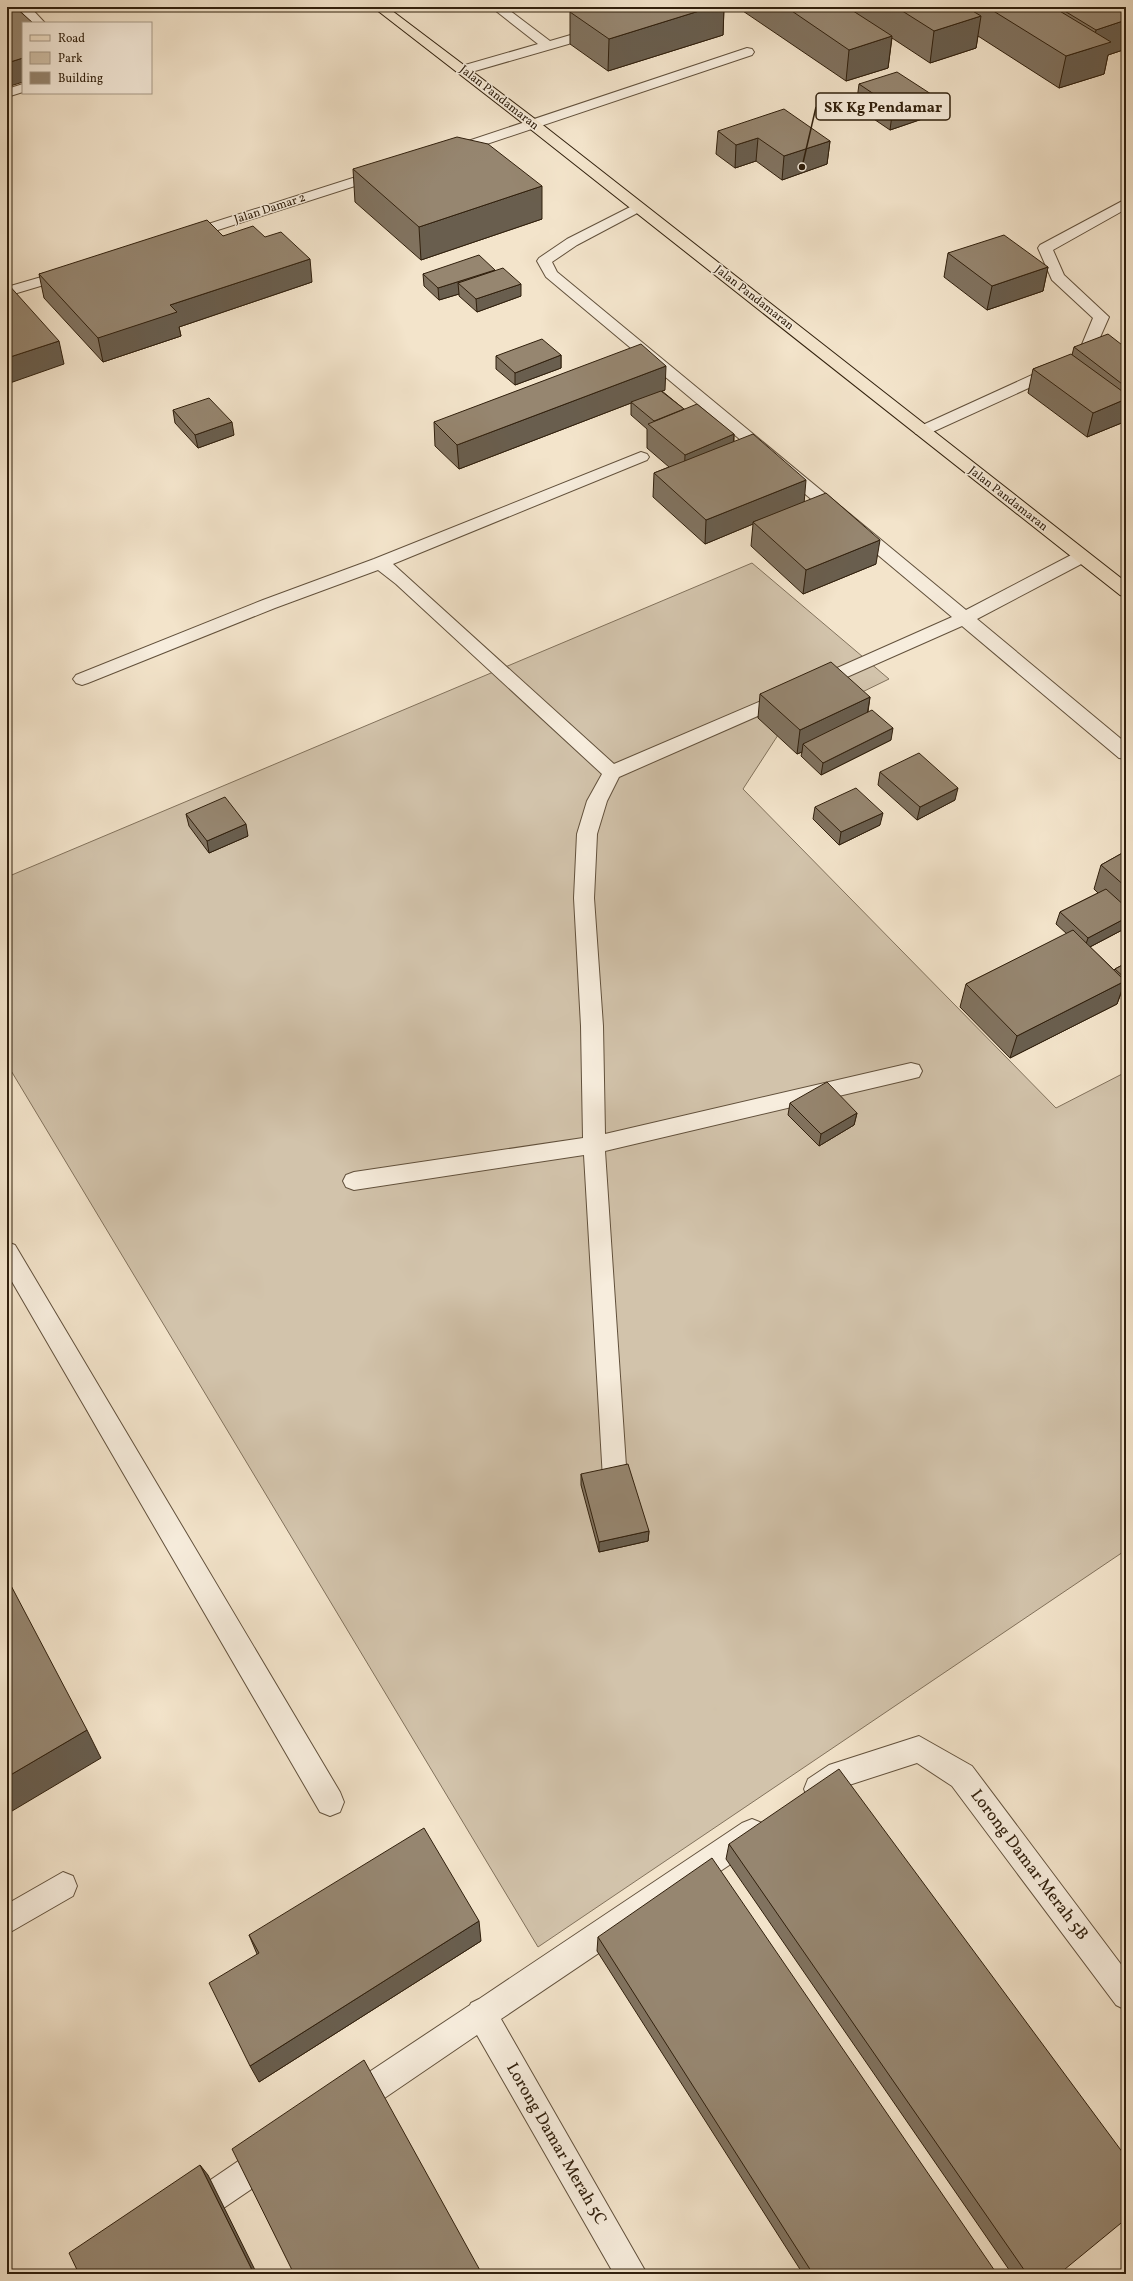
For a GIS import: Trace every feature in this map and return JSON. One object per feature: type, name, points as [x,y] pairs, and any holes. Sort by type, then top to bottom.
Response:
[{"type":"main road","name":"Jalan Pandamaran","points":[[379,7],[463,70],[638,206],[1126,591]]},
{"type":"street","points":[[23,7],[38,22]]},
{"type":"street","points":[[497,7],[549,46]]},
{"type":"street","points":[[463,70],[610,28]]},
{"type":"street","points":[[436,156],[534,125],[747,52]]},
{"type":"street","points":[[7,93],[22,88]]},
{"type":"street","name":"Jalan Damar 2","points":[[172,240],[398,168]]},
{"type":"street","points":[[922,431],[1085,357],[1101,317],[1057,277],[1045,248],[1126,203]]},
{"type":"street","points":[[638,206],[572,242],[544,260],[551,274],[1126,753]]},
{"type":"street","points":[[7,292],[82,268]]},
{"type":"street","points":[[82,679],[269,604],[380,563],[642,457]]},
{"type":"street","points":[[616,1496],[594,1145],[592,1026],[584,898],[588,834],[597,800],[612,773],[965,618],[1081,557]]},
{"type":"street","points":[[380,563],[612,773]]},
{"type":"street","points":[[354,1181],[594,1145],[911,1070]]},
{"type":"street","points":[[7,1252],[330,1802]]},
{"type":"street","name":"Lorong Damar Merah 5B","points":[[800,1801],[839,1775],[919,1749],[962,1776],[1126,1996]]},
{"type":"street","points":[[330,2117],[773,1819]]},
{"type":"street","points":[[7,1920],[62,1886]]},
{"type":"street","name":"Lorong Damar Merah 5C","points":[[481,2014],[631,2274]]},
{"type":"street","points":[[172,2225],[290,2144]]},
{"type":"green space","points":[[752,563],[889,679],[780,732],[743,789],[1056,1108],[1126,1072],[1126,1550],[538,1947],[7,1064],[7,877]]},
{"type":"building","points":[[7,7],[15,7],[32,22],[22,22],[22,58],[7,63]]},
{"type":"building","points":[[586,7],[712,7],[609,39],[570,12]]},
{"type":"building","points":[[786,7],[847,7],[892,36],[849,50]]},
{"type":"building","points":[[896,7],[966,7],[981,16],[934,31]]},
{"type":"building","points":[[987,7],[1053,7],[1111,42],[1066,56]]},
{"type":"building","points":[[1058,7],[1126,7],[1126,20],[1096,30]]},
{"type":"building","points":[[897,72],[931,94],[893,107],[859,84]]},
{"type":"building","points":[[784,109],[830,141],[784,156],[758,138],[736,145],[718,131]]},
{"type":"building","points":[[457,137],[488,144],[542,186],[419,227],[353,169]]},
{"type":"building","points":[[207,220],[223,236],[253,226],[265,237],[281,232],[310,259],[170,305],[177,312],[98,338],[39,274]]},
{"type":"building","points":[[1004,235],[1048,267],[992,286],[948,253]]},
{"type":"building","points":[[479,255],[495,270],[438,288],[423,274]]},
{"type":"building","points":[[503,268],[521,284],[476,299],[458,283]]},
{"type":"building","points":[[7,283],[59,341],[7,358]]},
{"type":"building","points":[[1108,334],[1126,348],[1126,387],[1074,347]]},
{"type":"building","points":[[542,339],[561,355],[515,373],[496,356]]},
{"type":"building","points":[[641,344],[666,366],[457,445],[434,422]]},
{"type":"building","points":[[1071,354],[1126,394],[1126,399],[1093,413],[1033,369]]},
{"type":"building","points":[[661,391],[684,409],[654,421],[631,402]]},
{"type":"building","points":[[209,398],[232,422],[195,435],[173,410]]},
{"type":"building","points":[[697,404],[734,434],[685,455],[648,424]]},
{"type":"building","points":[[753,434],[806,480],[706,520],[654,473]]},
{"type":"building","points":[[826,493],[880,540],[806,570],[753,522]]},
{"type":"building","points":[[831,662],[870,697],[800,730],[760,694]]},
{"type":"building","points":[[872,710],[893,728],[823,763],[803,744]]},
{"type":"building","points":[[919,753],[958,788],[920,807],[880,772]]},
{"type":"building","points":[[856,788],[883,813],[841,832],[815,807]]},
{"type":"building","points":[[225,797],[246,824],[207,841],[186,814]]},
{"type":"building","points":[[1126,851],[1126,887],[1101,865]]},
{"type":"building","points":[[1106,889],[1126,907],[1126,918],[1088,938],[1060,912]]},
{"type":"building","points":[[1073,930],[1125,981],[1017,1036],[966,984]]},
{"type":"building","points":[[1126,963],[1126,979],[1115,969]]},
{"type":"building","points":[[827,1082],[857,1113],[821,1134],[790,1103]]},
{"type":"building","points":[[628,1464],[649,1531],[599,1542],[581,1474]]},
{"type":"building","points":[[7,1578],[87,1730],[7,1777]]},
{"type":"building","points":[[839,1769],[1126,2157],[1126,2219],[1059,2274],[1027,2274],[729,1844]]},
{"type":"building","points":[[424,1828],[479,1921],[250,2066],[209,1983],[259,1953],[249,1935]]},
{"type":"building","points":[[712,1858],[997,2274],[813,2274],[598,1937]]},
{"type":"building","points":[[364,2060],[482,2274],[294,2274],[232,2149]]},
{"type":"building","points":[[200,2165],[254,2274],[79,2274],[69,2253]]},
{"type":"place","name":"SK Kg Pendamar","points":[[802,167]]}]
